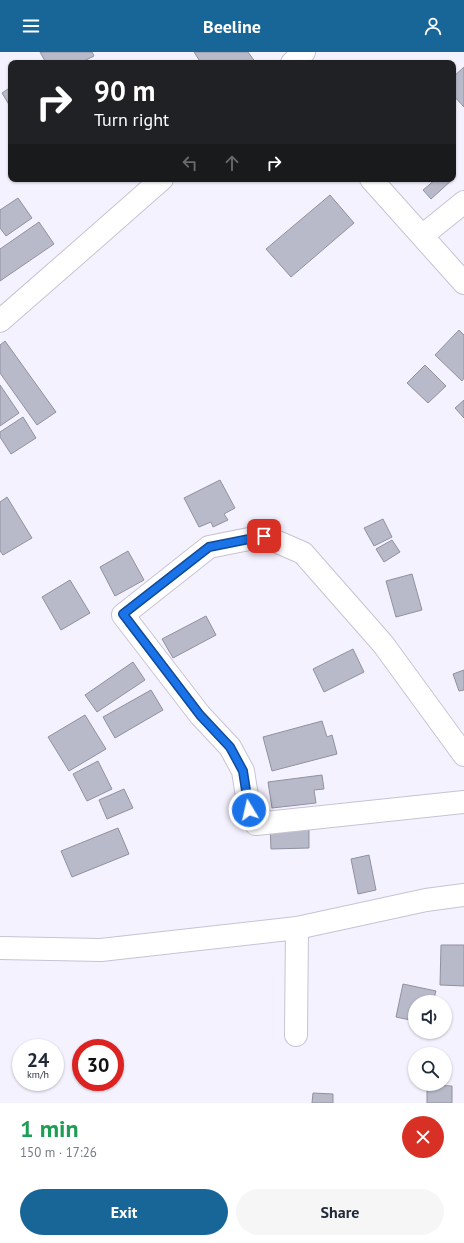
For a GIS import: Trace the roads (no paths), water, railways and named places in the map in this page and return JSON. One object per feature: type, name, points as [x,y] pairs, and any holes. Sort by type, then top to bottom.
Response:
[{"type":"street","points":[[295,60],[304,52]]},
{"type":"street","points":[[0,321],[159,182]]},
{"type":"street","points":[[374,182],[464,283]]},
{"type":"street","points":[[422,236],[464,202]]},
{"type":"street","points":[[464,755],[383,644],[303,553],[264,536],[209,547],[123,614],[200,715],[230,747],[243,771],[249,810],[256,824],[464,802]]},
{"type":"street","points":[[0,948],[101,950],[297,928],[426,900],[464,895]]},
{"type":"street","points":[[296,1035],[297,928]]}]
